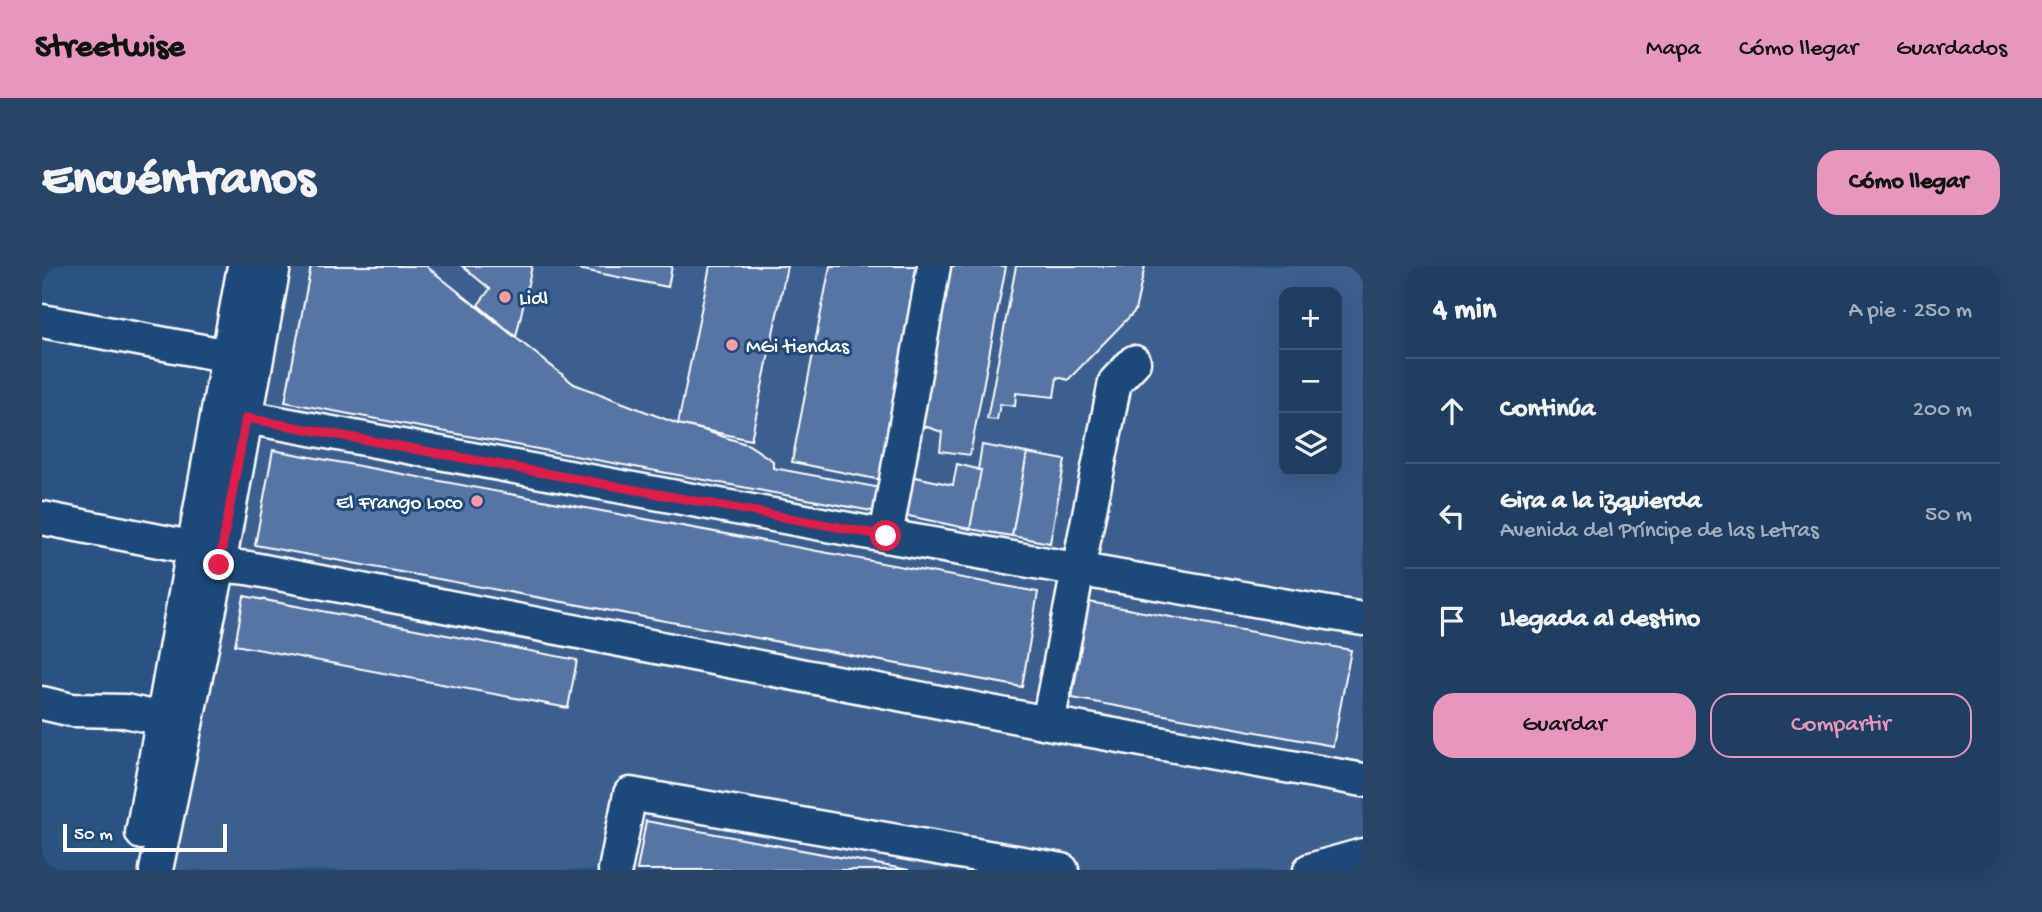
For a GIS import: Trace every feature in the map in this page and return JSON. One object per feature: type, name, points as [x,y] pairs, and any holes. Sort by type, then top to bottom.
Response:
[{"type":"street","points":[[156,870],[207,557],[229,356],[244,266]]},
{"type":"street","points":[[135,870],[163,719],[246,418],[274,266]]},
{"type":"street","points":[[886,536],[934,266]]},
{"type":"street","points":[[42,321],[229,356]]},
{"type":"street","points":[[1048,723],[1115,382],[1134,362]]},
{"type":"street","points":[[246,418],[886,536],[1363,619]]},
{"type":"street","points":[[42,518],[248,568],[1048,723],[1363,780]]},
{"type":"street","points":[[42,703],[72,710],[125,711],[163,719]]},
{"type":"street","points":[[615,870],[630,794],[1062,870]]},
{"type":"street","points":[[1310,870],[1363,855]]},
{"type":"shaded area","points":[[291,266],[1363,266],[1363,870],[173,870]]},
{"type":"building","points":[[311,266],[426,266],[574,384],[678,424],[749,445],[773,461],[773,468],[881,488],[877,512],[285,402]]},
{"type":"building","name":"Lidl","points":[[462,266],[532,266],[516,337],[478,305],[490,289]]},
{"type":"building","points":[[563,266],[672,266],[668,287]]},
{"type":"building","name":"MGi tiendas","points":[[710,266],[787,266],[751,440],[678,424]]},
{"type":"building","points":[[830,266],[922,266],[881,480],[792,462]]},
{"type":"building","points":[[944,266],[1006,266],[970,455],[940,451],[942,432],[915,423]]},
{"type":"building","points":[[1016,266],[1145,266],[1135,311],[1068,380],[1057,377],[1054,397],[1016,393],[1015,406],[1000,404],[997,420],[987,419]]},
{"type":"building","points":[[982,445],[1027,453],[1012,536],[970,529],[981,470],[978,470]]},
{"type":"building","points":[[273,450],[1038,592],[1022,687],[255,545]]},
{"type":"building","points":[[1027,453],[1065,460],[1050,543],[1012,536]]},
{"type":"building","points":[[957,464],[981,470],[970,529],[899,514],[906,475],[953,485]]},
{"type":"building","points":[[244,596],[577,660],[568,708],[235,645]]},
{"type":"building","points":[[1089,602],[1351,650],[1333,746],[1072,698]]},
{"type":"building","points":[[646,821],[909,870],[637,870]]},
{"type":"place","name":"Lidl","points":[[505,297]]},
{"type":"place","name":"MGi tiendas","points":[[732,345]]},
{"type":"place","name":"El Frango Loco","points":[[477,501]]},
{"type":"route","points":[[219,565],[246,418],[886,536]]}]
